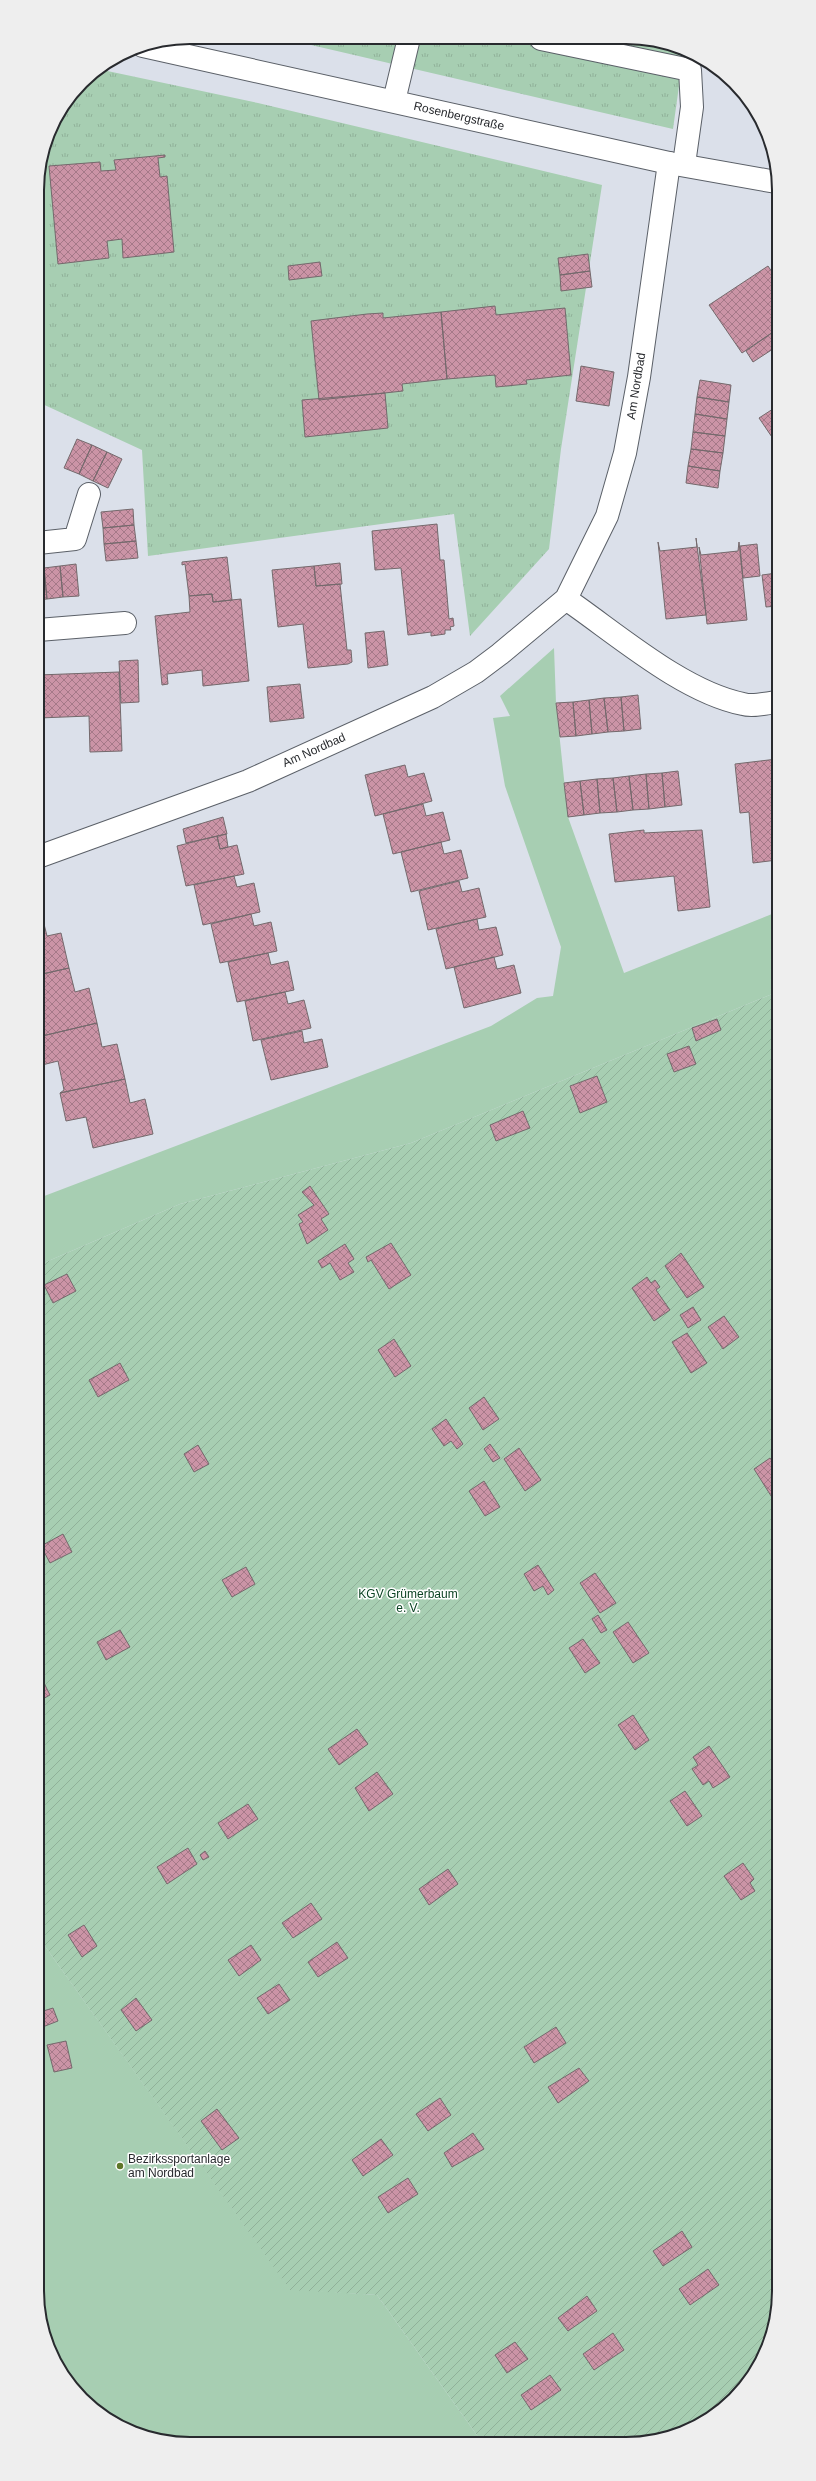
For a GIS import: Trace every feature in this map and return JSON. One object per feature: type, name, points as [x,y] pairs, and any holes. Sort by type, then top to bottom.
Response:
[{"type":"street","points":[[394,101],[408,44]]},
{"type":"street","name":"Am Nordbad","points":[[44,855],[248,780],[433,697],[488,663],[566,599],[607,516],[625,453],[677,164],[692,106],[690,70],[592,45]]},
{"type":"street","name":"Rosenbergstraße","points":[[154,48],[677,164],[772,181]]},
{"type":"street","points":[[44,542],[75,539],[89,494]]},
{"type":"street","points":[[566,599],[686,683],[708,694],[745,705],[772,702]]},
{"type":"street","points":[[44,630],[125,623]]},
{"type":"green space","points":[[307,44],[636,44],[664,49],[683,56],[673,129]]},
{"type":"green space","points":[[106,71],[258,103],[602,185],[561,449],[549,549],[470,636],[454,514],[148,556],[142,450],[44,405],[45,171],[49,152],[59,125],[80,94]]},
{"type":"green space","points":[[554,648],[556,703],[568,817],[624,973],[772,914],[772,994],[411,1143],[180,1204],[44,1263],[44,1196],[491,1026],[537,998],[553,996],[561,947],[505,786],[493,718],[510,716],[500,696]]},
{"type":"green space","name":"KGV Grümerbaum e. V.","points":[[772,994],[772,2301],[767,2329],[761,2347],[742,2380],[736,2387],[715,2407],[691,2422],[664,2432],[645,2436],[478,2437],[377,2295],[290,2290],[44,1945],[44,1263],[180,1204],[411,1143]]},
{"type":"green space","name":"Bezirkssportanlage am Nordbad","points":[[44,1945],[290,2289],[377,2295],[478,2437],[171,2436],[152,2432],[125,2422],[101,2407],[80,2387],[59,2356],[55,2347],[49,2329],[44,2301]]},
{"type":"building","points":[[165,155],[165,157],[158,158],[160,177],[167,176],[174,252],[123,258],[122,239],[107,241],[109,258],[58,264],[49,166],[100,162],[101,171],[116,170],[114,160]]},
{"type":"building","points":[[588,254],[590,271],[560,275],[558,258]]},
{"type":"building","points":[[320,262],[322,276],[289,280],[288,266]]},
{"type":"building","points":[[768,266],[772,272],[772,333],[742,353],[709,305]]},
{"type":"building","points":[[590,271],[592,287],[561,291],[560,275]]},
{"type":"building","points":[[495,306],[496,315],[565,308],[571,375],[526,380],[527,384],[496,387],[495,375],[447,379],[441,312]]},
{"type":"building","points":[[441,312],[447,379],[402,384],[403,391],[319,400],[311,321],[367,314],[383,313],[383,318]]},
{"type":"building","points":[[772,333],[772,350],[753,362],[746,351]]},
{"type":"building","points":[[581,366],[614,372],[609,406],[576,401]]},
{"type":"building","points":[[700,380],[731,385],[729,402],[697,397]]},
{"type":"building","points":[[385,393],[388,428],[305,437],[302,400]]},
{"type":"building","points":[[697,397],[729,402],[727,419],[695,414]]},
{"type":"building","points":[[772,410],[772,437],[759,418]]},
{"type":"building","points":[[695,414],[727,419],[725,436],[693,432]]},
{"type":"building","points":[[693,432],[725,436],[723,453],[691,449]]},
{"type":"building","points":[[77,439],[92,445],[79,474],[64,468]]},
{"type":"building","points":[[92,445],[107,452],[93,481],[79,474]]},
{"type":"building","points":[[691,449],[723,453],[720,471],[688,466]]},
{"type":"building","points":[[107,452],[122,459],[108,488],[93,481]]},
{"type":"building","points":[[688,466],[720,471],[718,488],[686,483]]},
{"type":"building","points":[[133,509],[134,525],[103,528],[101,512]]},
{"type":"building","points":[[437,524],[440,560],[444,560],[449,619],[453,618],[454,626],[450,627],[451,630],[445,630],[445,634],[431,636],[431,632],[408,635],[401,568],[375,570],[372,531]]},
{"type":"building","points":[[134,525],[136,541],[104,544],[103,528]]},
{"type":"building","points":[[696,538],[706,615],[666,619],[658,542],[660,551],[697,547]]},
{"type":"building","points":[[136,541],[138,558],[106,561],[104,544]]},
{"type":"building","points":[[739,542],[747,620],[707,624],[699,547],[701,555],[738,551]]},
{"type":"building","points":[[757,544],[760,576],[743,578],[740,546]]},
{"type":"building","points":[[227,557],[232,600],[213,602],[212,594],[189,596],[185,564],[182,565],[182,562]]},
{"type":"building","points":[[340,563],[342,584],[316,586],[314,566]]},
{"type":"building","points":[[76,564],[79,596],[63,597],[60,566]]},
{"type":"building","points":[[60,566],[63,597],[47,599],[44,568]]},
{"type":"building","points":[[314,566],[316,586],[340,584],[347,650],[351,650],[352,662],[348,664],[308,668],[303,624],[278,627],[272,570]]},
{"type":"building","points":[[44,568],[47,599],[44,599]]},
{"type":"building","points":[[772,574],[772,606],[766,607],[762,575]]},
{"type":"building","points":[[212,594],[213,602],[241,599],[249,681],[203,686],[202,670],[167,674],[168,684],[162,685],[155,616],[190,612],[189,596]]},
{"type":"building","points":[[384,631],[388,665],[368,668],[365,633]]},
{"type":"building","points":[[138,660],[139,702],[121,703],[119,661]]},
{"type":"building","points":[[119,672],[122,751],[90,752],[89,716],[44,718],[44,675]]},
{"type":"building","points":[[300,684],[304,718],[270,722],[267,687]]},
{"type":"building","points":[[638,695],[641,729],[624,731],[621,697]]},
{"type":"building","points":[[621,697],[624,731],[608,732],[604,698]]},
{"type":"building","points":[[604,698],[608,732],[592,734],[589,700]]},
{"type":"building","points":[[589,700],[592,734],[576,736],[573,702]]},
{"type":"building","points":[[573,702],[576,736],[560,737],[556,703]]},
{"type":"building","points":[[772,760],[772,861],[753,863],[749,812],[740,813],[735,764]]},
{"type":"building","points":[[405,765],[408,777],[424,773],[432,801],[375,816],[365,775]]},
{"type":"building","points":[[678,771],[682,805],[665,807],[662,773]]},
{"type":"building","points":[[662,773],[665,807],[649,809],[646,774]]},
{"type":"building","points":[[646,774],[649,809],[633,810],[629,776]]},
{"type":"building","points":[[629,776],[633,810],[617,812],[613,778]]},
{"type":"building","points":[[613,778],[617,812],[600,813],[597,779]]},
{"type":"building","points":[[597,779],[600,813],[584,815],[580,781]]},
{"type":"building","points":[[580,781],[584,815],[568,817],[564,783]]},
{"type":"building","points":[[423,804],[426,816],[443,812],[450,840],[393,854],[383,814]]},
{"type":"building","points":[[223,817],[227,834],[186,843],[183,829]]},
{"type":"building","points":[[644,830],[644,833],[702,830],[710,907],[678,911],[674,876],[615,882],[609,834]]},
{"type":"building","points":[[226,834],[228,847],[220,849],[217,836]]},
{"type":"building","points":[[217,836],[220,849],[237,845],[244,874],[186,886],[177,846]]},
{"type":"building","points":[[441,842],[444,854],[461,850],[468,878],[411,892],[401,852]]},
{"type":"building","points":[[234,876],[237,887],[254,883],[260,912],[203,925],[194,885]]},
{"type":"building","points":[[459,881],[462,892],[479,888],[486,917],[428,930],[419,891]]},
{"type":"building","points":[[251,914],[254,926],[271,922],[277,951],[220,963],[211,924]]},
{"type":"building","points":[[477,919],[479,930],[496,927],[503,955],[446,969],[436,929]]},
{"type":"building","points":[[44,924],[47,936],[61,933],[69,968],[44,974]]},
{"type":"building","points":[[268,953],[271,965],[288,961],[294,990],[237,1002],[228,962]]},
{"type":"building","points":[[494,957],[497,969],[514,965],[521,993],[464,1008],[454,967]]},
{"type":"building","points":[[69,968],[75,992],[89,988],[97,1023],[44,1036],[44,974]]},
{"type":"building","points":[[285,992],[288,1004],[304,1000],[311,1028],[253,1041],[245,1001]]},
{"type":"building","points":[[717,1019],[721,1030],[696,1041],[692,1028]]},
{"type":"building","points":[[97,1023],[102,1047],[117,1044],[125,1079],[60,1093],[64,1090],[58,1061],[44,1064],[44,1036]]},
{"type":"building","points":[[302,1031],[304,1043],[322,1039],[328,1067],[271,1080],[261,1040]]},
{"type":"building","points":[[689,1046],[696,1064],[674,1072],[667,1054]]},
{"type":"building","points":[[597,1076],[607,1102],[580,1113],[570,1086]]},
{"type":"building","points":[[125,1079],[130,1103],[145,1099],[153,1134],[93,1148],[86,1117],[66,1121],[60,1093]]},
{"type":"building","points":[[523,1111],[530,1128],[496,1141],[490,1125]]},
{"type":"building","points":[[310,1186],[329,1214],[321,1219],[328,1230],[307,1244],[299,1224],[303,1222],[298,1215],[314,1205],[302,1192]]},
{"type":"building","points":[[391,1243],[411,1275],[389,1289],[371,1260],[368,1262],[366,1257]]},
{"type":"building","points":[[345,1244],[354,1259],[348,1263],[354,1272],[340,1280],[330,1263],[322,1268],[318,1261]]},
{"type":"building","points":[[681,1253],[704,1287],[687,1298],[665,1266]]},
{"type":"building","points":[[67,1274],[76,1291],[53,1303],[44,1285]]},
{"type":"building","points":[[647,1277],[651,1283],[655,1280],[660,1287],[656,1290],[670,1310],[654,1321],[632,1288]]},
{"type":"building","points":[[693,1307],[701,1320],[688,1328],[680,1315]]},
{"type":"building","points":[[724,1316],[739,1337],[723,1349],[708,1327]]},
{"type":"building","points":[[687,1333],[707,1363],[691,1373],[672,1342]]},
{"type":"building","points":[[394,1339],[411,1366],[395,1377],[378,1350]]},
{"type":"building","points":[[120,1363],[129,1380],[98,1397],[89,1380]]},
{"type":"building","points":[[484,1397],[499,1419],[483,1430],[469,1408]]},
{"type":"building","points":[[446,1419],[463,1444],[457,1449],[451,1441],[444,1446],[432,1429]]},
{"type":"building","points":[[490,1444],[500,1458],[493,1462],[484,1449]]},
{"type":"building","points":[[198,1445],[209,1464],[194,1472],[184,1454]]},
{"type":"building","points":[[519,1448],[541,1480],[525,1491],[504,1459]]},
{"type":"building","points":[[770,1458],[772,1461],[772,1497],[754,1469]]},
{"type":"building","points":[[484,1481],[500,1507],[485,1516],[469,1491]]},
{"type":"building","points":[[63,1534],[72,1552],[50,1563],[44,1552],[44,1544]]},
{"type":"building","points":[[538,1565],[554,1590],[548,1595],[543,1586],[534,1591],[524,1574]]},
{"type":"building","points":[[246,1567],[255,1584],[232,1597],[222,1580]]},
{"type":"building","points":[[595,1573],[616,1603],[600,1613],[580,1583]]},
{"type":"building","points":[[598,1615],[607,1630],[601,1633],[592,1619]]},
{"type":"building","points":[[628,1622],[649,1653],[633,1663],[613,1632]]},
{"type":"building","points":[[120,1630],[130,1647],[106,1660],[97,1642]]},
{"type":"building","points":[[583,1639],[600,1663],[585,1673],[569,1648]]},
{"type":"building","points":[[44,1683],[50,1695],[44,1698]]},
{"type":"building","points":[[633,1715],[649,1740],[635,1750],[618,1725]]},
{"type":"building","points":[[357,1729],[368,1744],[339,1765],[328,1749]]},
{"type":"building","points":[[709,1746],[730,1777],[713,1788],[709,1781],[703,1785],[692,1769],[698,1765],[693,1757]]},
{"type":"building","points":[[377,1772],[393,1794],[369,1811],[355,1788]]},
{"type":"building","points":[[685,1791],[702,1816],[687,1826],[670,1801]]},
{"type":"building","points":[[248,1804],[258,1819],[228,1839],[218,1823]]},
{"type":"building","points":[[188,1848],[197,1864],[167,1884],[157,1867]]},
{"type":"building","points":[[205,1851],[209,1857],[203,1860],[200,1855]]},
{"type":"building","points":[[743,1863],[754,1879],[750,1883],[755,1891],[741,1900],[724,1876]]},
{"type":"building","points":[[448,1869],[458,1884],[429,1905],[419,1889]]},
{"type":"building","points":[[311,1903],[322,1919],[293,1938],[282,1923]]},
{"type":"building","points":[[84,1925],[97,1946],[82,1957],[68,1935]]},
{"type":"building","points":[[337,1942],[348,1958],[318,1977],[308,1962]]},
{"type":"building","points":[[251,1945],[261,1960],[239,1976],[228,1960]]},
{"type":"building","points":[[279,1984],[290,2000],[268,2014],[257,1998]]},
{"type":"building","points":[[136,1998],[152,2020],[136,2031],[121,2010]]},
{"type":"building","points":[[53,2008],[58,2021],[44,2026],[44,2011]]},
{"type":"building","points":[[556,2027],[566,2043],[534,2063],[524,2047]]},
{"type":"building","points":[[66,2041],[72,2068],[54,2072],[47,2045]]},
{"type":"building","points":[[579,2068],[589,2081],[558,2103],[548,2087]]},
{"type":"building","points":[[440,2098],[451,2115],[428,2131],[416,2114]]},
{"type":"building","points":[[217,2109],[239,2138],[222,2150],[201,2121]]},
{"type":"building","points":[[473,2133],[484,2149],[452,2167],[444,2153]]},
{"type":"building","points":[[381,2139],[393,2155],[363,2176],[352,2160]]},
{"type":"building","points":[[408,2178],[418,2194],[388,2213],[378,2197]]},
{"type":"building","points":[[682,2231],[692,2247],[663,2266],[653,2251]]},
{"type":"building","points":[[708,2269],[719,2285],[690,2305],[679,2289]]},
{"type":"building","points":[[587,2296],[597,2311],[568,2331],[558,2318]]},
{"type":"building","points":[[613,2333],[624,2350],[594,2370],[583,2354]]},
{"type":"building","points":[[515,2342],[528,2359],[507,2373],[495,2355]]},
{"type":"building","points":[[550,2375],[561,2390],[531,2410],[521,2395]]},
{"type":"place","name":"Bezirkssportanlage am Nordbad","points":[[120,2166]]}]
